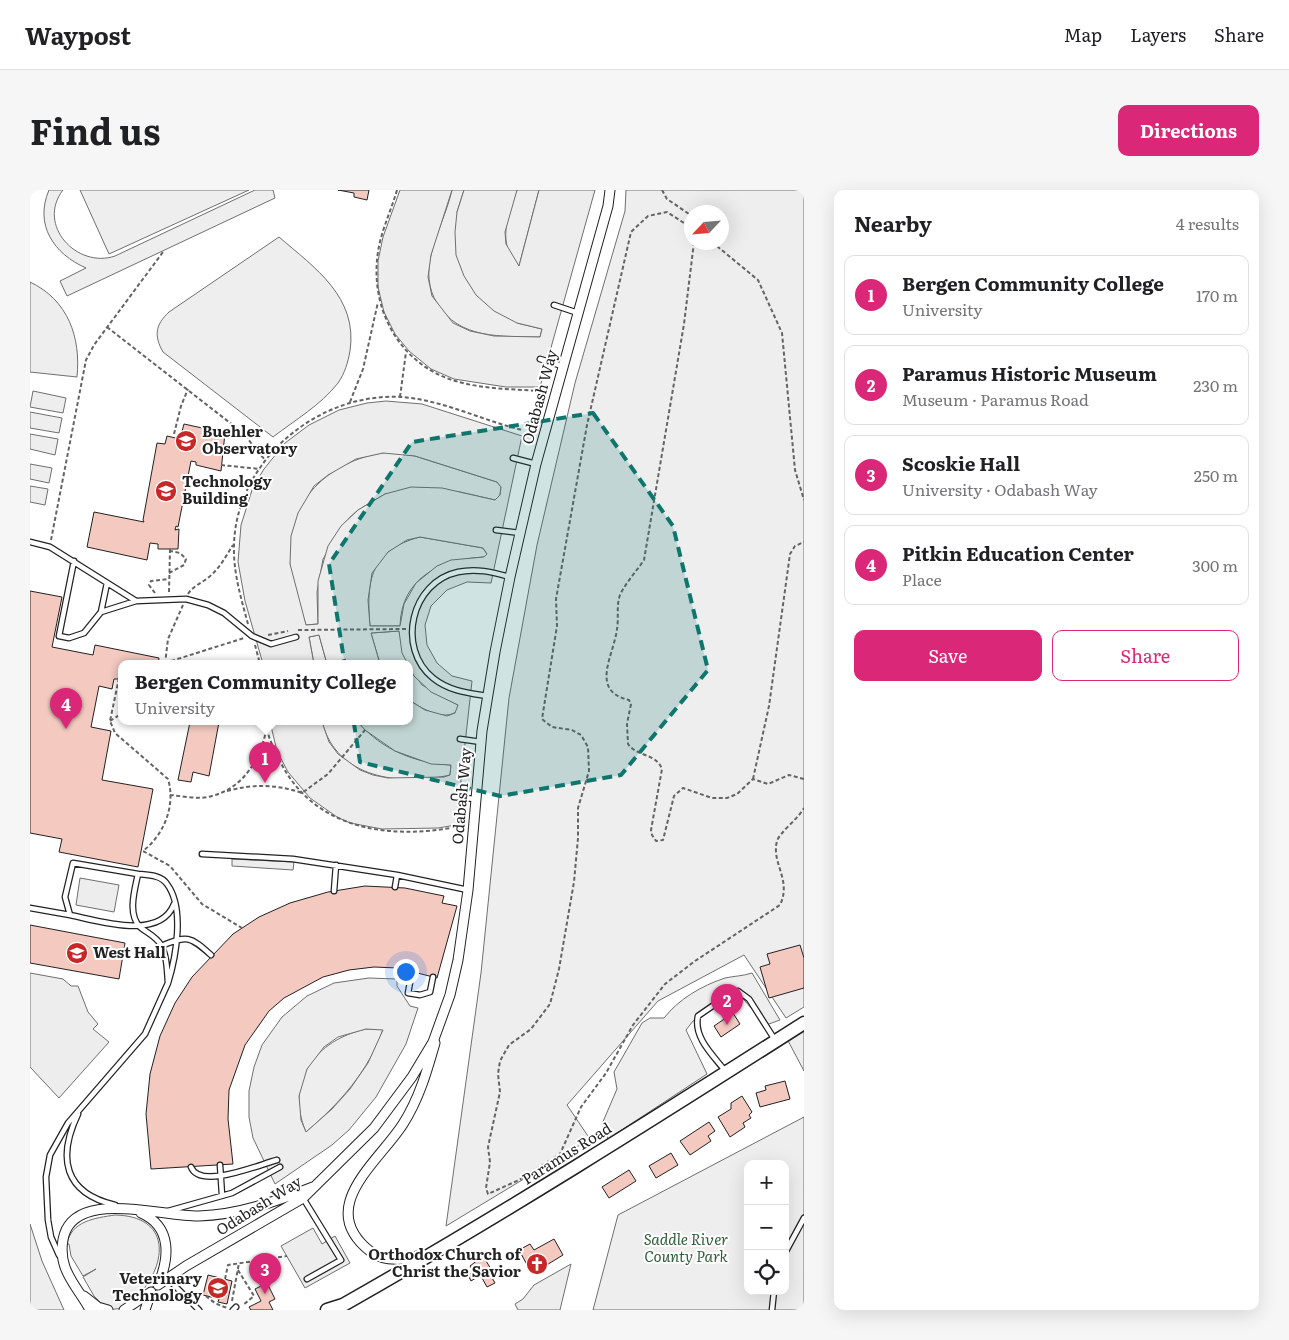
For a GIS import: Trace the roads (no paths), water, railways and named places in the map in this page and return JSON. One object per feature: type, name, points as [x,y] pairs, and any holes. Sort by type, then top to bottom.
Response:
[{"type":"main road","name":"Paramus Road","points":[[327,1310],[342,1308],[458,1240],[804,1023]]},
{"type":"street","name":"Odabash Way","points":[[124,1310],[167,1278],[303,1198],[318,1185],[374,1128],[412,1077],[433,1042],[450,995],[458,960],[468,890],[475,799],[487,696],[510,577],[536,464],[608,206],[610,190]]},
{"type":"street","points":[[450,995],[415,1104],[402,1126],[359,1179],[350,1196],[348,1216],[353,1232],[361,1244],[375,1255],[393,1260],[414,1258],[458,1240]]},
{"type":"street","points":[[90,1310],[65,1268],[62,1247],[68,1226],[78,1217],[91,1211],[132,1209],[200,1216],[223,1214],[256,1207],[318,1185]]},
{"type":"street","points":[[132,1209],[148,1216],[159,1227],[167,1241],[167,1256],[145,1310]]},
{"type":"street","points":[[82,1294],[98,1307],[108,1310]]},
{"type":"lane","points":[[554,305],[578,313]]},
{"type":"lane","points":[[540,359],[562,366]]},
{"type":"lane","points":[[513,458],[536,464]]},
{"type":"lane","points":[[496,530],[520,533]]},
{"type":"lane","points":[[30,542],[50,547],[136,601]]},
{"type":"lane","points":[[74,561],[59,636],[70,638],[84,633],[101,612],[107,583]]},
{"type":"lane","points":[[487,696],[460,692],[433,678],[422,667],[414,650],[412,629],[417,606],[425,593],[444,577],[457,572],[485,570],[510,577]]},
{"type":"lane","points":[[101,612],[136,601],[186,599],[208,605],[224,613],[252,636],[271,644],[296,637]]},
{"type":"lane","points":[[460,739],[481,742]]},
{"type":"lane","points":[[454,797],[475,799]]},
{"type":"lane","points":[[202,854],[293,859],[396,875],[468,890]]},
{"type":"lane","points":[[65,1268],[50,1229],[46,1177],[50,1155],[58,1138],[145,1034],[168,983],[176,959],[175,902],[167,883],[157,877],[72,863],[64,897],[70,915]]},
{"type":"lane","points":[[334,891],[336,865]]},
{"type":"lane","points":[[138,874],[133,903],[139,926],[149,933],[161,946],[165,954],[168,983]]},
{"type":"lane","points":[[395,887],[396,875]]},
{"type":"lane","points":[[30,908],[139,926],[152,924],[166,917],[171,912],[175,902]]},
{"type":"lane","points":[[161,946],[176,939],[187,938],[195,941],[210,955]]},
{"type":"lane","points":[[412,972],[408,993],[420,995],[430,992],[433,977]]},
{"type":"lane","points":[[726,1073],[698,1035],[696,1026],[698,1016],[727,996],[738,991],[749,999],[776,1041]]},
{"type":"lane","points":[[81,1109],[72,1128],[65,1153],[69,1174],[88,1194],[103,1202],[132,1209]]},
{"type":"lane","points":[[191,1167],[194,1173],[200,1177],[220,1177],[276,1160]]},
{"type":"lane","points":[[220,1165],[222,1195]]},
{"type":"lane","points":[[160,1213],[222,1195],[255,1182],[280,1167]]},
{"type":"lane","points":[[303,1198],[341,1260],[307,1279]]},
{"type":"lane","points":[[787,1250],[804,1218]]},
{"type":"lane","points":[[167,1278],[199,1310]]},
{"type":"lane","points":[[772,1310],[774,1295]]},
{"type":"place","name":"Buehler Observatory","points":[[186,441]]},
{"type":"place","name":"Technology Building","points":[[166,491]]},
{"type":"place","name":"Pitkin Education Center","points":[[66,729]]},
{"type":"place","name":"Bergen Community College","points":[[265,783]]},
{"type":"place","name":"West Hall","points":[[77,953]]},
{"type":"place","name":"Paramus Historic Museum","points":[[727,1025]]},
{"type":"place","name":"Orthodox Church of Christ the Savior","points":[[537,1264]]},
{"type":"place","name":"Veterinary Technology","points":[[218,1288]]},
{"type":"place","name":"Scoskie Hall","points":[[265,1294]]},
{"type":"park label","name":"Saddle River County Park","points":[[686,1248]]}]
